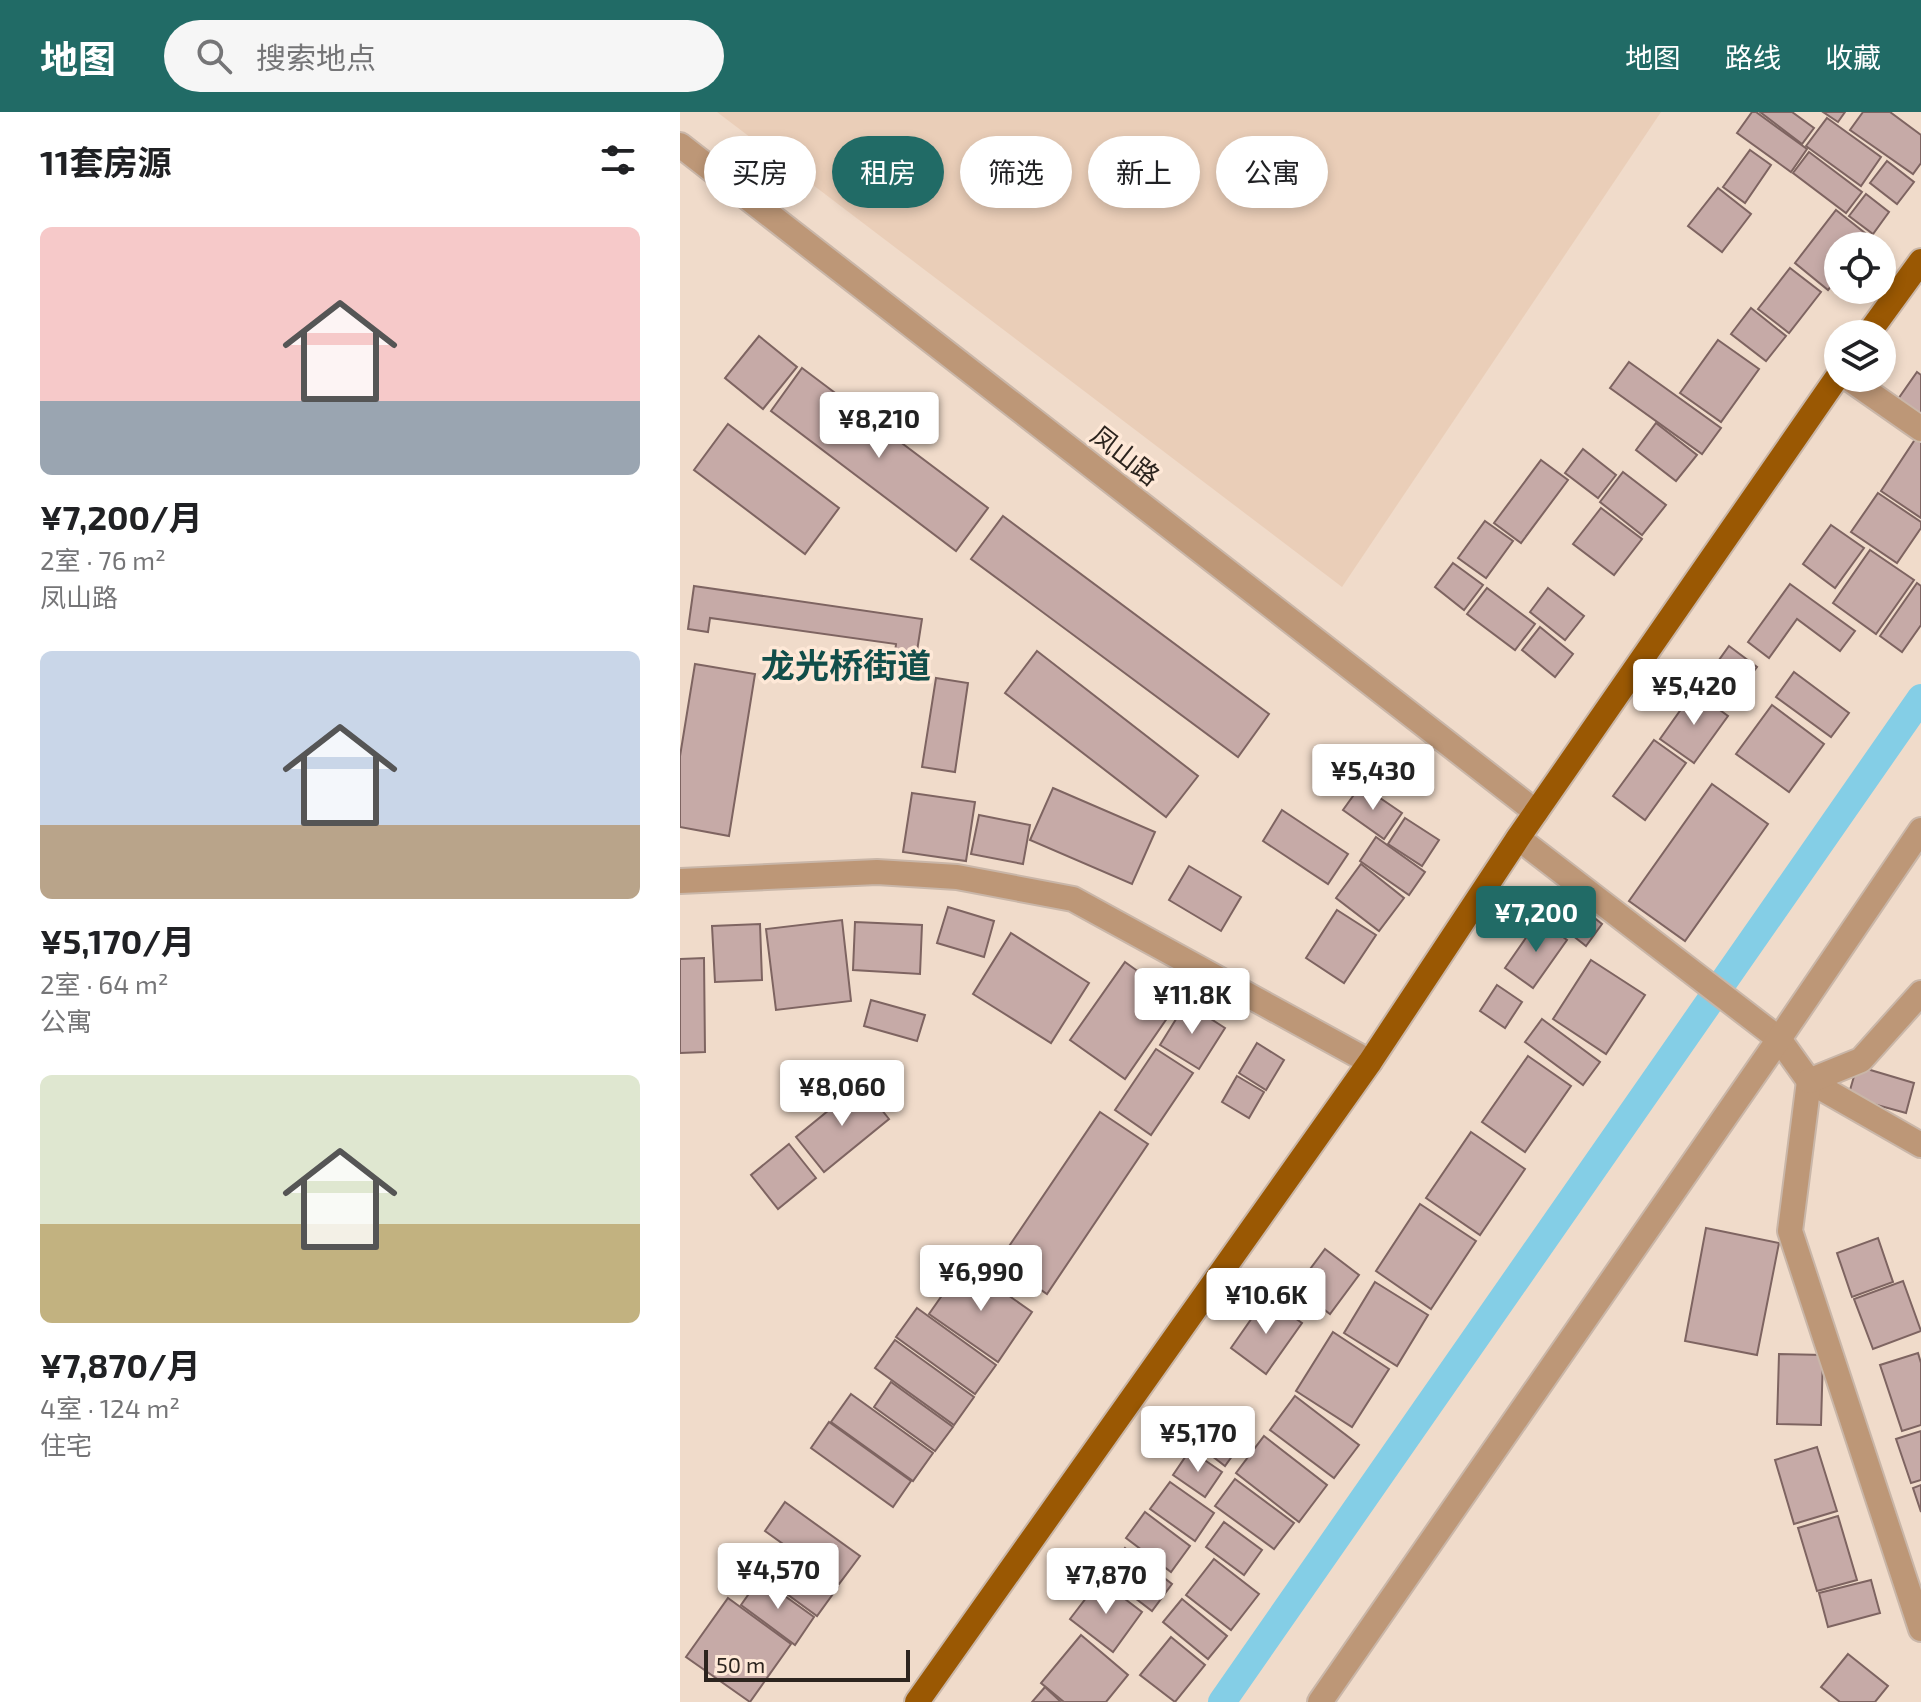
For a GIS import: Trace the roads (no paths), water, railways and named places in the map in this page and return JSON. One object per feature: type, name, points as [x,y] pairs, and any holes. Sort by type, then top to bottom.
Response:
[{"type":"main road","points":[[1878,320],[1921,261]]},
{"type":"main road","points":[[917,1702],[1370,1062],[1518,838],[1827,392]]},
{"type":"street","name":"凤山路","points":[[680,145],[1536,812]]},
{"type":"street","points":[[1868,392],[1921,429]]},
{"type":"street","points":[[1320,1702],[1921,830]]},
{"type":"street","points":[[1518,838],[1779,1039],[1809,1081],[1921,1145]]},
{"type":"street","points":[[680,881],[877,872],[957,877],[1073,899],[1370,1062]]},
{"type":"street","points":[[1809,1081],[1861,1060],[1921,993]]},
{"type":"street","points":[[1809,1081],[1790,1231],[1921,1629]]},
{"type":"waterway","points":[[1222,1702],[1921,698]]},
{"type":"district","name":"龙光桥街道","points":[[846,666]]}]
